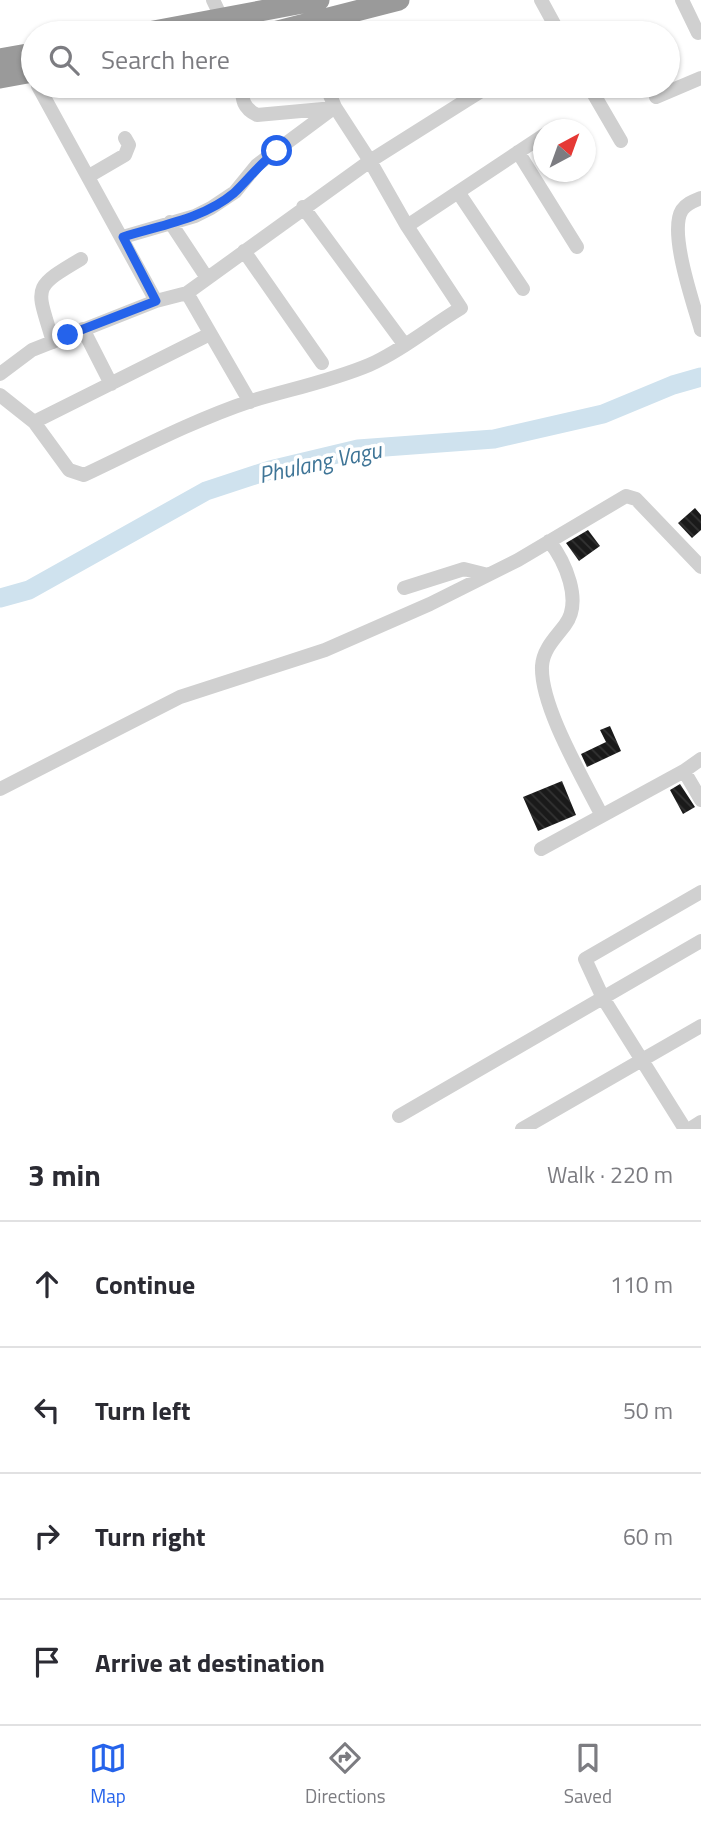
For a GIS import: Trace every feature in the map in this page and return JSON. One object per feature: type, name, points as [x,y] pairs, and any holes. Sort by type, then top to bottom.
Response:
[{"type":"highway","points":[[300,16],[319,0]]},
{"type":"highway","points":[[180,21],[218,9],[300,16],[399,0]]},
{"type":"highway","points":[[0,59],[21,67]]},
{"type":"highway","points":[[0,78],[21,74]]},
{"type":"street","points":[[541,0],[552,21]]},
{"type":"street","points":[[682,0],[698,33]]},
{"type":"street","points":[[680,87],[701,78]]},
{"type":"street","points":[[47,98],[156,301]]},
{"type":"street","points":[[242,98],[247,110],[257,115],[335,107]]},
{"type":"street","points":[[0,395],[34,422],[69,470],[74,474],[84,475],[168,435],[250,402],[372,364],[461,308],[407,226],[331,98]]},
{"type":"street","points":[[0,374],[32,350],[156,301],[187,293],[303,207],[470,98]]},
{"type":"street","points":[[596,98],[621,141]]},
{"type":"street","points":[[123,237],[195,216],[235,192],[257,165],[335,107]]},
{"type":"street","points":[[89,177],[125,155],[130,145],[125,138]]},
{"type":"street","points":[[407,226],[533,142]]},
{"type":"street","points":[[518,152],[577,247]]},
{"type":"street","points":[[458,192],[523,289]]},
{"type":"street","points":[[700,326],[682,258],[678,224],[681,212],[688,204],[701,198]]},
{"type":"street","points":[[303,207],[404,344]]},
{"type":"street","points":[[170,222],[207,278]]},
{"type":"street","points":[[244,251],[322,363]]},
{"type":"street","points":[[53,342],[40,296],[41,287],[48,279],[81,259]]},
{"type":"street","points":[[187,293],[208,335],[250,402]]},
{"type":"street","points":[[83,329],[111,384]]},
{"type":"street","points":[[34,422],[208,335]]},
{"type":"street","points":[[0,789],[180,697],[325,650],[488,575],[630,495],[701,567]]},
{"type":"street","points":[[549,541],[565,565],[572,604],[571,616],[545,651],[542,665],[544,682],[561,735],[601,814]]},
{"type":"street","points":[[404,588],[464,569],[488,575]]},
{"type":"street","points":[[541,849],[684,771],[701,759]]},
{"type":"street","points":[[684,771],[701,800]]},
{"type":"street","points":[[701,892],[585,959],[603,998],[640,1060],[687,1129],[701,1122]]},
{"type":"street","points":[[399,1116],[701,941]]},
{"type":"street","points":[[522,1129],[701,1026]]},
{"type":"building","points":[[695,508],[701,515],[701,530],[692,538],[678,523]]},
{"type":"building","points":[[588,530],[600,546],[579,561],[566,543]]},
{"type":"building","points":[[610,726],[621,751],[587,767],[581,754],[606,742],[600,730]]},
{"type":"building","points":[[562,781],[576,815],[538,831],[523,797]]},
{"type":"building","points":[[680,784],[695,807],[683,814],[670,790]]},
{"type":"waterway","name":"Phulang Vagu","points":[[0,598],[29,590],[206,491],[270,470],[358,449],[494,439],[603,414],[673,385],[701,377]]},
{"type":"route","points":[[68,335],[156,301],[123,237],[195,216],[211,208],[235,192],[257,165],[277,151]]}]
